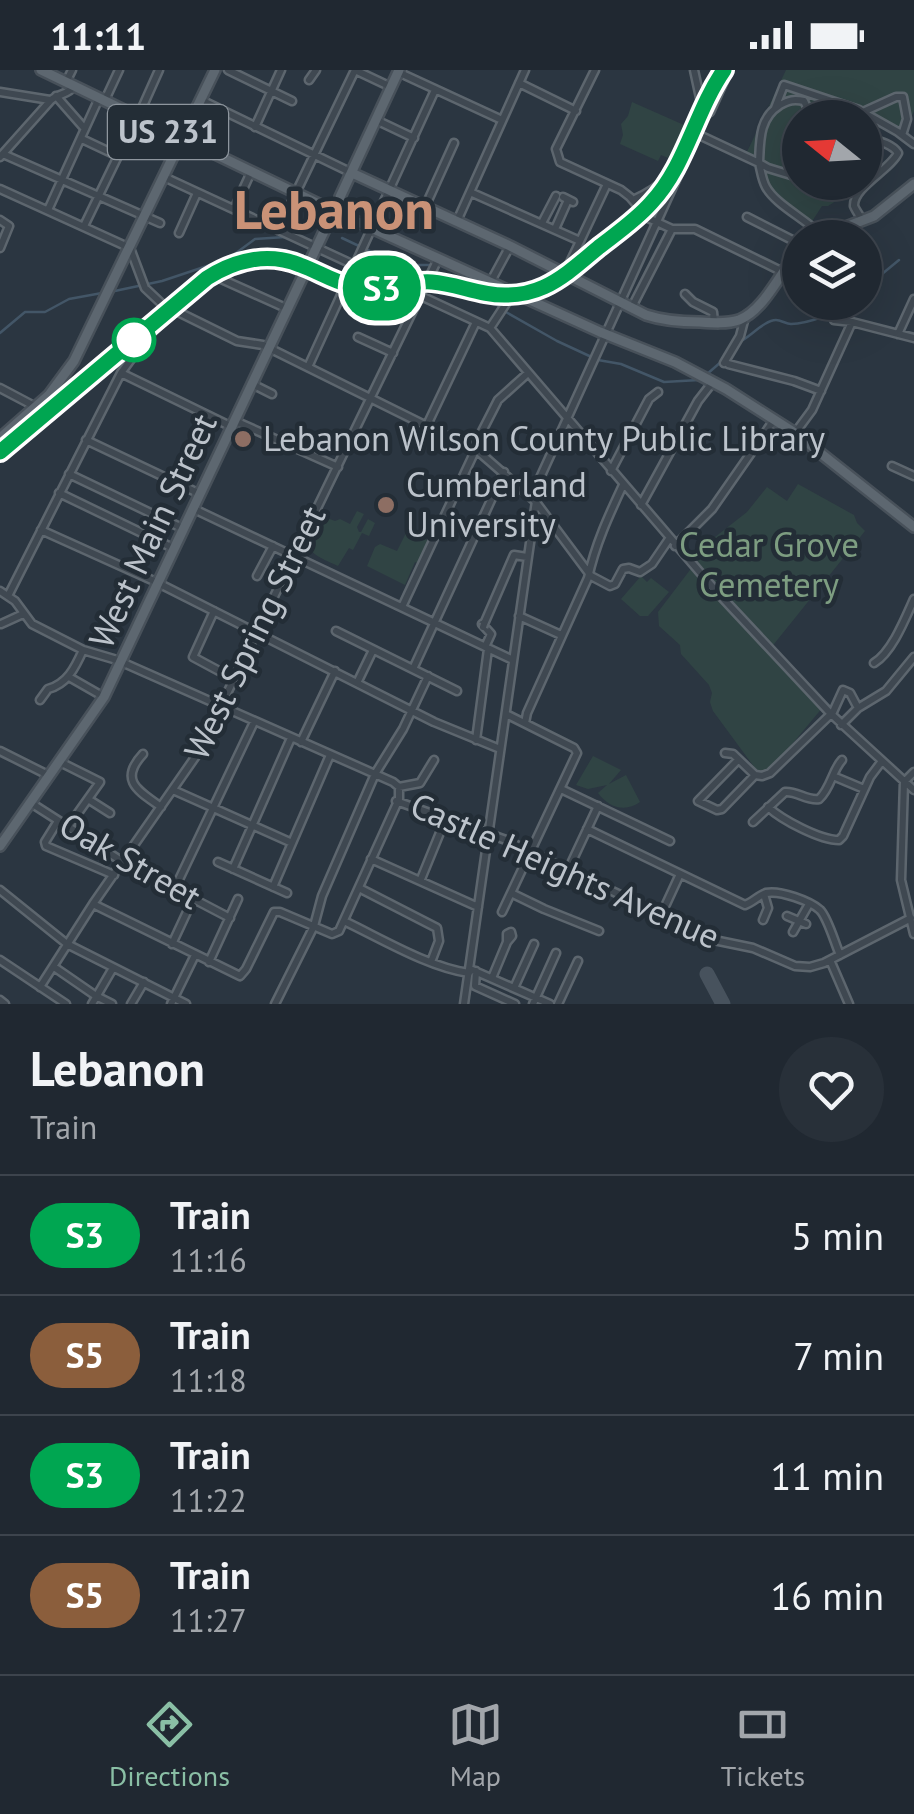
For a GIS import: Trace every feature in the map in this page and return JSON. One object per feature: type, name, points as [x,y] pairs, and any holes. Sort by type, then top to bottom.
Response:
[{"type":"main road","name":"US 231","points":[[40,70],[372,228],[435,264],[490,282],[692,371],[796,434],[914,530]]},
{"type":"main road","points":[[0,438],[37,407],[69,370],[215,70]]},
{"type":"main road","name":"West Main Street","points":[[0,846],[104,698],[399,71]]},
{"type":"main road","points":[[352,172],[655,318],[735,321],[762,300],[782,273]]},
{"type":"main road","points":[[865,220],[914,184]]},
{"type":"main road","name":"US 231","points":[[774,421],[914,530]]},
{"type":"street","points":[[0,92],[53,98],[70,92],[72,70]]},
{"type":"street","points":[[48,210],[85,129],[119,70]]},
{"type":"street","points":[[138,117],[159,70]]},
{"type":"street","points":[[228,70],[292,101]]},
{"type":"street","points":[[255,127],[281,70]]},
{"type":"street","points":[[309,80],[316,70]]},
{"type":"street","points":[[278,230],[355,70],[391,87]]},
{"type":"street","points":[[457,221],[525,70]]},
{"type":"street","points":[[594,70],[556,149],[566,166],[620,190],[657,222],[672,229],[696,230],[782,272]]},
{"type":"street","points":[[633,200],[654,191],[666,180],[702,116],[695,70]]},
{"type":"street","points":[[702,116],[710,112],[730,70]]},
{"type":"street","points":[[399,71],[502,120]]},
{"type":"street","points":[[519,83],[576,111]]},
{"type":"street","points":[[775,108],[784,85],[827,100]]},
{"type":"street","points":[[308,367],[435,90]]},
{"type":"street","points":[[882,103],[903,97],[907,119],[902,134]]},
{"type":"street","points":[[53,98],[85,129]]},
{"type":"street","points":[[53,98],[2,152],[160,223]]},
{"type":"street","points":[[201,100],[352,172]]},
{"type":"street","points":[[782,104],[768,115],[762,127],[759,163],[768,190],[806,220]]},
{"type":"street","points":[[376,120],[414,138]]},
{"type":"street","points":[[882,123],[914,144]]},
{"type":"street","points":[[693,133],[782,172]]},
{"type":"street","points":[[464,1004],[472,971],[535,501],[543,468],[657,222],[693,133]]},
{"type":"street","points":[[82,139],[118,156],[83,226]]},
{"type":"street","points":[[425,206],[454,142]]},
{"type":"street","points":[[882,143],[897,150],[897,158],[882,170]]},
{"type":"street","points":[[234,210],[252,172]]},
{"type":"street","points":[[164,177],[490,328],[672,542],[830,714],[914,790]]},
{"type":"street","points":[[565,274],[608,184]]},
{"type":"street","points":[[0,189],[130,248],[142,282],[174,311],[237,341],[269,348],[474,448],[535,501],[590,573],[613,586],[625,568],[646,570],[672,542],[708,513],[774,421]]},
{"type":"street","points":[[179,232],[198,192]]},
{"type":"street","points":[[470,192],[580,240]]},
{"type":"street","points":[[542,223],[565,199],[555,229]]},
{"type":"street","points":[[747,218],[782,236]]},
{"type":"street","points":[[0,220],[10,226],[0,248]]},
{"type":"street","points":[[632,307],[672,229]]},
{"type":"street","points":[[490,282],[510,246]]},
{"type":"street","name":"West Spring Street","points":[[40,988],[194,760],[435,264]]},
{"type":"street","points":[[219,278],[288,309]]},
{"type":"street","points":[[490,328],[513,293]]},
{"type":"street","points":[[685,294],[713,312],[714,323]]},
{"type":"street","points":[[898,334],[914,299]]},
{"type":"street","points":[[8,596],[121,373],[151,333],[174,311]]},
{"type":"street","points":[[744,317],[740,336],[726,363],[821,391]]},
{"type":"street","points":[[834,320],[914,338]]},
{"type":"street","points":[[427,425],[476,322]]},
{"type":"street","points":[[796,434],[821,391],[852,322]]},
{"type":"street","points":[[358,337],[392,353]]},
{"type":"street","points":[[121,373],[338,467]]},
{"type":"street","points":[[402,607],[498,400],[528,373]]},
{"type":"street","points":[[252,384],[272,394]]},
{"type":"street","points":[[640,505],[711,385]]},
{"type":"street","points":[[0,388],[37,407]]},
{"type":"street","points":[[611,471],[648,399],[658,392]]},
{"type":"street","points":[[86,440],[200,494]]},
{"type":"street","points":[[892,466],[914,476]]},
{"type":"street","points":[[413,669],[504,472]]},
{"type":"street","points":[[69,474],[184,529]]},
{"type":"street","points":[[525,723],[590,573],[590,564],[623,484]]},
{"type":"street","points":[[59,493],[175,549]]},
{"type":"street","points":[[194,509],[512,660]]},
{"type":"street","points":[[41,530],[159,583],[412,711],[500,749]]},
{"type":"street","points":[[257,576],[273,546]]},
{"type":"street","points":[[476,740],[484,623],[514,555],[527,556]]},
{"type":"street","name":"Castle Heights Avenue","points":[[0,590],[19,605],[32,624],[83,650],[122,662],[376,774],[399,787],[396,801],[489,832],[714,940],[753,948],[795,966],[810,967],[911,918]]},
{"type":"street","points":[[874,663],[894,639],[914,599]]},
{"type":"street","points":[[214,611],[193,657],[234,679]]},
{"type":"street","points":[[1,624],[23,614]]},
{"type":"street","points":[[519,616],[562,635]]},
{"type":"street","points":[[336,632],[457,692]]},
{"type":"street","points":[[40,700],[48,689],[69,677],[83,650]]},
{"type":"street","points":[[357,682],[373,650]]},
{"type":"street","points":[[842,724],[858,708],[886,691],[914,657]]},
{"type":"street","points":[[301,742],[334,671]]},
{"type":"street","points":[[275,1004],[314,926],[322,896],[376,774],[428,676]]},
{"type":"street","points":[[69,677],[104,698]]},
{"type":"street","points":[[725,753],[762,776],[770,773],[833,712],[843,690],[858,708]]},
{"type":"street","points":[[502,912],[576,756],[576,750],[506,714]]},
{"type":"street","points":[[174,890],[254,722]]},
{"type":"street","points":[[233,869],[291,737]]},
{"type":"street","points":[[0,751],[50,776]]},
{"type":"street","points":[[143,754],[132,769],[132,781],[161,808]]},
{"type":"street","points":[[273,887],[330,755]]},
{"type":"street","points":[[399,787],[420,783],[434,760]]},
{"type":"street","points":[[738,760],[698,800],[722,809],[755,775]]},
{"type":"street","points":[[753,822],[782,793],[820,799],[842,760]]},
{"type":"street","points":[[768,807],[828,839],[839,840],[874,769],[882,761]]},
{"type":"street","points":[[60,762],[100,782],[68,827]]},
{"type":"street","points":[[914,772],[904,782],[902,884],[914,934]]},
{"type":"street","points":[[833,776],[864,789]]},
{"type":"street","points":[[561,788],[670,841]]},
{"type":"street","points":[[173,790],[292,843]]},
{"type":"street","points":[[88,799],[110,813]]},
{"type":"street","points":[[94,904],[195,956],[242,975],[274,912],[334,934],[339,931],[396,801]]},
{"type":"street","name":"Oak Street","points":[[31,803],[124,862],[230,918]]},
{"type":"street","points":[[568,870],[598,806]]},
{"type":"street","points":[[421,880],[446,818]]},
{"type":"street","points":[[58,821],[46,846],[114,876]]},
{"type":"street","points":[[586,829],[739,902],[748,905],[773,892],[809,904],[821,912],[840,955]]},
{"type":"street","points":[[371,859],[478,906]]},
{"type":"street","points":[[218,862],[287,893]]},
{"type":"street","points":[[661,915],[680,874]]},
{"type":"street","points":[[902,884],[914,886]]},
{"type":"street","points":[[359,888],[437,928],[439,941],[431,962]]},
{"type":"street","points":[[0,890],[67,944],[144,982],[172,1001],[186,1004]]},
{"type":"street","points":[[511,892],[599,931]]},
{"type":"street","points":[[763,920],[768,908],[764,894]]},
{"type":"street","points":[[172,944],[193,900]]},
{"type":"street","points":[[209,962],[238,900]]},
{"type":"street","points":[[793,932],[809,904]]},
{"type":"street","points":[[786,916],[802,922]]},
{"type":"street","points":[[344,921],[431,962],[492,978],[534,1001],[550,1004]]},
{"type":"street","points":[[492,978],[507,942]]},
{"type":"street","points":[[514,988],[534,944]]},
{"type":"street","points":[[534,1001],[556,953]]},
{"type":"street","points":[[172,1001],[195,956]]},
{"type":"street","points":[[0,960],[66,1004]]},
{"type":"street","points":[[830,960],[849,1004]]},
{"type":"street","points":[[558,1004],[578,961]]},
{"type":"street","points":[[54,967],[94,1000],[112,1004]]},
{"type":"street","points":[[94,1000],[113,968]]},
{"type":"street","points":[[472,971],[475,986],[515,1004]]},
{"type":"street","points":[[131,1004],[144,982]]},
{"type":"green space","points":[[786,70],[914,70],[914,111],[905,133],[882,122],[882,100],[782,100],[782,200],[838,200],[822,206],[813,220],[801,220],[777,203],[746,154]]},
{"type":"green space","points":[[632,102],[688,129],[673,160],[661,155],[658,161],[620,144],[621,124]]},
{"type":"green space","name":"Cedar Grove Cemetery","points":[[798,484],[854,515],[865,531],[770,649],[823,707],[763,779],[713,711],[709,685],[681,654],[680,645],[659,626],[658,612],[693,566],[687,559],[747,512],[767,487],[787,501]]},
{"type":"green space","points":[[357,511],[364,514],[357,527],[359,532],[368,519],[375,523],[369,536],[362,533],[338,566],[318,557],[309,543],[319,515],[350,524]]},
{"type":"green space","points":[[407,531],[430,541],[405,585],[367,566],[375,547],[380,544],[397,551]]},
{"type":"green space","points":[[641,576],[647,582],[651,578],[669,592],[648,616],[640,616],[621,599]]},
{"type":"green space","points":[[593,756],[621,770],[609,784],[626,775],[640,802],[617,807],[598,793],[607,785],[588,789],[576,785]]},
{"type":"waterway","points":[[304,225],[314,225]]},
{"type":"waterway","points":[[110,292],[162,281],[228,259],[255,239],[285,237]]},
{"type":"waterway","points":[[342,238],[376,254],[416,265],[442,265],[466,276]]},
{"type":"waterway","points":[[882,274],[899,260]]},
{"type":"waterway","points":[[486,286],[491,301],[500,307]]},
{"type":"waterway","points":[[0,333],[25,312],[45,312],[69,299],[102,293]]},
{"type":"waterway","points":[[504,311],[598,360],[621,364],[664,382],[699,380]]},
{"type":"waterway","points":[[741,341],[772,321],[791,324],[812,320]]},
{"type":"waterway","points":[[706,375],[722,361]]},
{"type":"runway","points":[[707,974],[723,1004]]},
{"type":"railway","points":[[0,452],[207,279],[233,264],[271,259],[297,264],[340,283],[363,288],[429,282],[505,295],[544,287],[627,225],[661,191],[724,70]]},
{"type":"train","name":"S3","points":[[0,452],[207,278],[233,264],[257,259],[284,260],[364,288],[434,282],[505,296],[549,285],[627,225],[661,192],[724,70]]},
{"type":"place","name":"Lebanon Wilson County Public Library","points":[[243,439]]},
{"type":"place","name":"Cumberland University","points":[[386,505]]},
{"type":"district","name":"Lebanon","points":[[334,210]]}]
